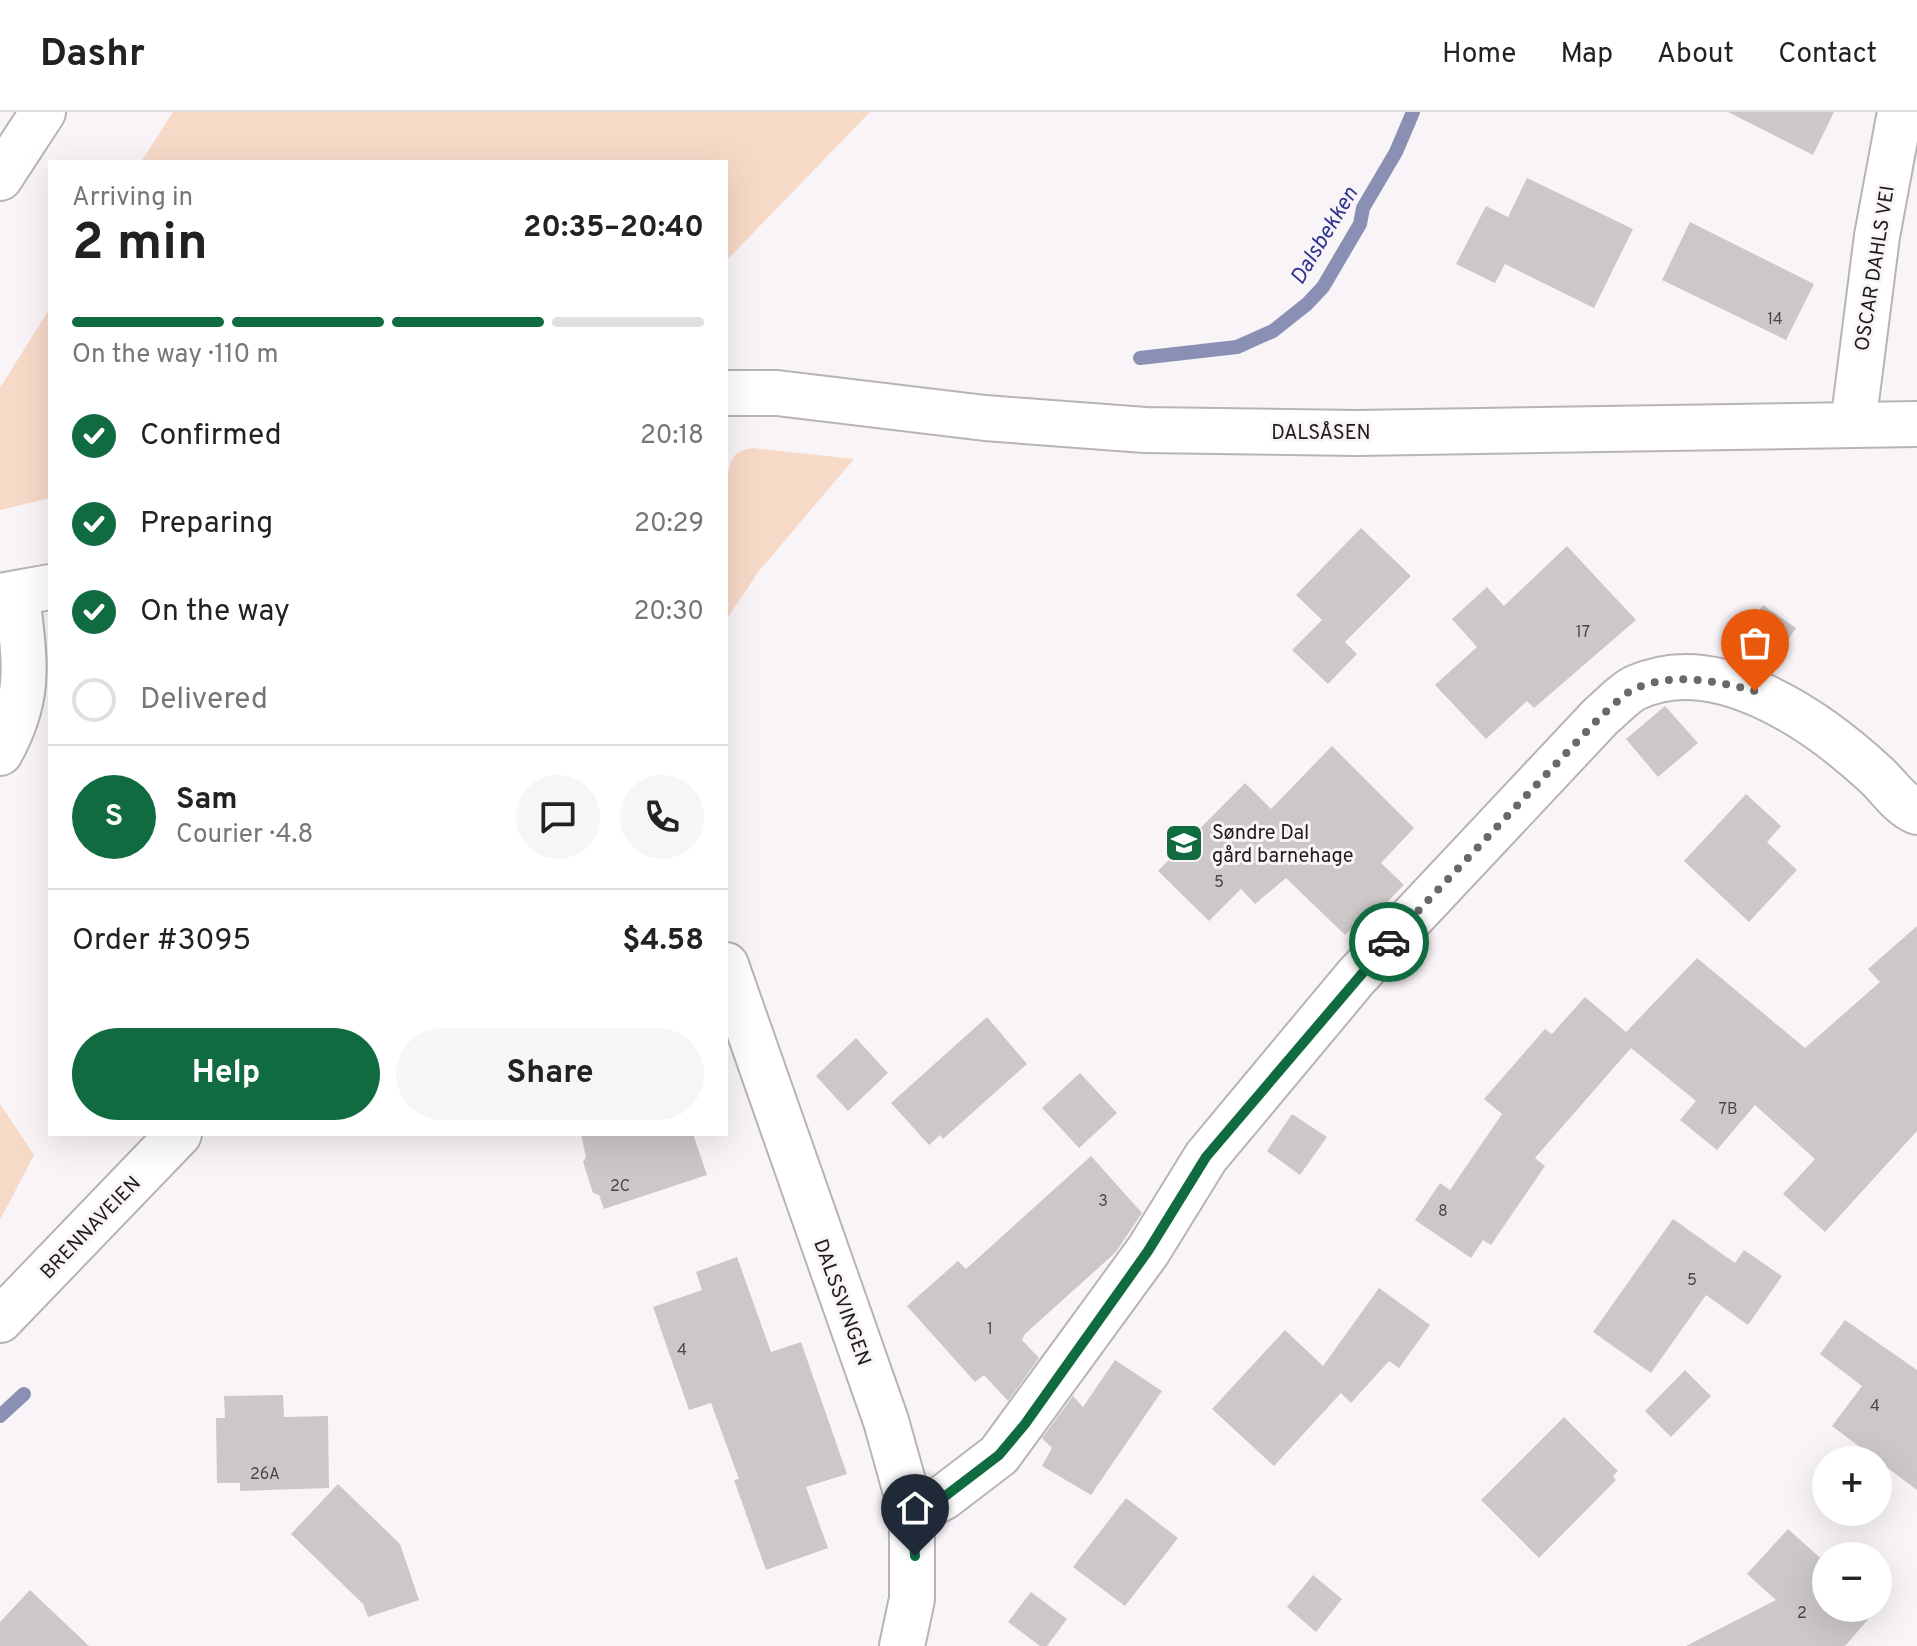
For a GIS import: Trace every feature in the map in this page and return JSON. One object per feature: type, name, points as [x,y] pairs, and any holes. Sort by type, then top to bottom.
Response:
[{"type":"main road","points":[[0,178],[43,112]]},
{"type":"main road","name":"OSCAR DAHLS VEI","points":[[1853,425],[1877,236],[1900,112]]},
{"type":"main road","name":"DALSÅSEN","points":[[728,393],[777,393],[985,418],[1145,430],[1357,433],[1917,424]]},
{"type":"main road","points":[[0,753],[16,723],[23,700],[22,593]]},
{"type":"main road","points":[[912,1514],[944,1497],[999,1455],[1148,1251],[1206,1157],[1366,966],[1601,716],[1634,689],[1663,680],[1686,679],[1718,681],[1755,691],[1785,706],[1876,775],[1893,795],[1917,812]]},
{"type":"main road","name":"DALSSVINGEN","points":[[728,971],[886,1421],[912,1514],[912,1599],[902,1646]]},
{"type":"main road","name":"BRENNAVEIEN","points":[[0,1320],[177,1136]]},
{"type":"shaded area","points":[[173,112],[870,112],[728,259],[728,160],[142,160]]},
{"type":"shaded area","points":[[48,311],[48,498],[0,510],[0,388]]},
{"type":"shaded area","points":[[753,448],[854,459],[759,571],[728,617],[728,474],[732,460],[741,451]]},
{"type":"shaded area","points":[[0,1104],[34,1155],[0,1220]]},
{"type":"building","points":[[1728,112],[1834,112],[1813,155]]},
{"type":"building","points":[[1527,178],[1633,229],[1594,308],[1505,264],[1495,283],[1456,264],[1486,206],[1508,217]]},
{"type":"building","points":[[1690,222],[1814,284],[1786,340],[1662,280]]},
{"type":"building","points":[[1361,528],[1411,576],[1345,642],[1357,654],[1328,684],[1292,650],[1322,620],[1296,595]]},
{"type":"building","points":[[1567,546],[1636,620],[1534,708],[1527,701],[1486,739],[1435,685],[1477,647],[1452,619],[1487,587],[1504,606]]},
{"type":"building","points":[[1763,605],[1796,628],[1770,666],[1736,643]]},
{"type":"building","points":[[1665,706],[1698,743],[1658,777],[1626,739]]},
{"type":"building","points":[[1332,746],[1414,828],[1381,863],[1404,885],[1368,921],[1364,917],[1345,935],[1286,878],[1255,904],[1241,889],[1209,921],[1158,871],[1245,783],[1271,809]]},
{"type":"building","points":[[1746,794],[1781,826],[1767,842],[1797,870],[1749,922],[1684,861]]},
{"type":"building","points":[[1917,926],[1917,1131],[1825,1232],[1783,1194],[1815,1159],[1755,1105],[1717,1150],[1680,1120],[1696,1101],[1631,1048],[1535,1158],[1545,1166],[1491,1245],[1483,1240],[1471,1258],[1415,1220],[1440,1183],[1450,1190],[1502,1114],[1484,1099],[1545,1029],[1552,1034],[1585,997],[1626,1032],[1697,958],[1805,1048],[1880,982],[1868,969]]},
{"type":"building","points":[[987,1017],[1027,1064],[943,1139],[940,1135],[929,1145],[891,1103]]},
{"type":"building","points":[[856,1038],[888,1073],[848,1111],[816,1076]]},
{"type":"building","points":[[1080,1073],[1117,1113],[1079,1148],[1042,1108]]},
{"type":"building","points":[[1292,1114],[1327,1137],[1300,1175],[1267,1151]]},
{"type":"building","points":[[581,1136],[694,1136],[707,1175],[604,1209],[599,1195],[593,1193],[583,1162],[586,1157]]},
{"type":"building","points":[[1091,1156],[1142,1213],[1116,1252],[1025,1334],[1022,1340],[1039,1358],[1008,1401],[984,1375],[975,1382],[907,1306],[958,1261],[966,1269]]},
{"type":"building","points":[[1673,1219],[1735,1263],[1744,1250],[1782,1276],[1748,1325],[1706,1295],[1651,1373],[1593,1332]]},
{"type":"building","points":[[737,1257],[771,1352],[801,1342],[847,1474],[806,1487],[828,1548],[766,1570],[734,1480],[739,1479],[711,1403],[689,1410],[653,1307],[702,1290],[696,1272]]},
{"type":"building","points":[[1379,1288],[1430,1325],[1399,1368],[1389,1361],[1351,1403],[1341,1393],[1274,1466],[1212,1409],[1285,1330],[1323,1366]]},
{"type":"building","points":[[1845,1320],[1917,1370],[1917,1490],[1892,1471],[1892,1446],[1859,1446],[1832,1426],[1862,1386],[1820,1354]]},
{"type":"building","points":[[1115,1360],[1162,1391],[1091,1495],[1042,1466],[1052,1448],[1042,1438],[1073,1396],[1083,1407]]},
{"type":"building","points":[[1685,1370],[1711,1396],[1671,1437],[1645,1411]]},
{"type":"building","points":[[283,1395],[284,1417],[328,1416],[329,1488],[240,1491],[240,1483],[217,1483],[216,1418],[225,1418],[224,1396]]},
{"type":"building","points":[[1564,1417],[1618,1471],[1613,1476],[1616,1480],[1539,1558],[1481,1500]]},
{"type":"building","points":[[338,1484],[400,1544],[419,1600],[368,1617],[363,1604],[291,1534]]},
{"type":"building","points":[[1126,1498],[1178,1538],[1125,1606],[1073,1567]]},
{"type":"building","points":[[1788,1529],[1812,1550],[1812,1622],[1866,1622],[1845,1646],[1686,1646],[1776,1600],[1747,1574]]},
{"type":"building","points":[[1313,1575],[1342,1599],[1316,1632],[1287,1607]]},
{"type":"building","points":[[30,1590],[89,1646],[0,1646],[0,1622]]},
{"type":"building","points":[[1031,1592],[1067,1619],[1047,1646],[1040,1646],[1008,1622]]},
{"type":"waterway","name":"Dalsbekken","points":[[1140,358],[1237,347],[1273,331],[1307,304],[1323,287],[1360,224],[1363,208],[1396,152],[1413,112]]},
{"type":"waterway","points":[[0,1416],[24,1394]]},
{"type":"way so far","points":[[1389,942],[1601,716],[1634,689],[1663,680],[1686,679],[1718,681],[1755,691]]},
{"type":"place","name":"Søndre Dal gård barnehage","points":[[1184,843]]},
{"type":"route","points":[[915,1556],[912,1514],[944,1497],[999,1455],[1025,1424],[1148,1251],[1206,1157],[1356,977],[1389,942]]}]
